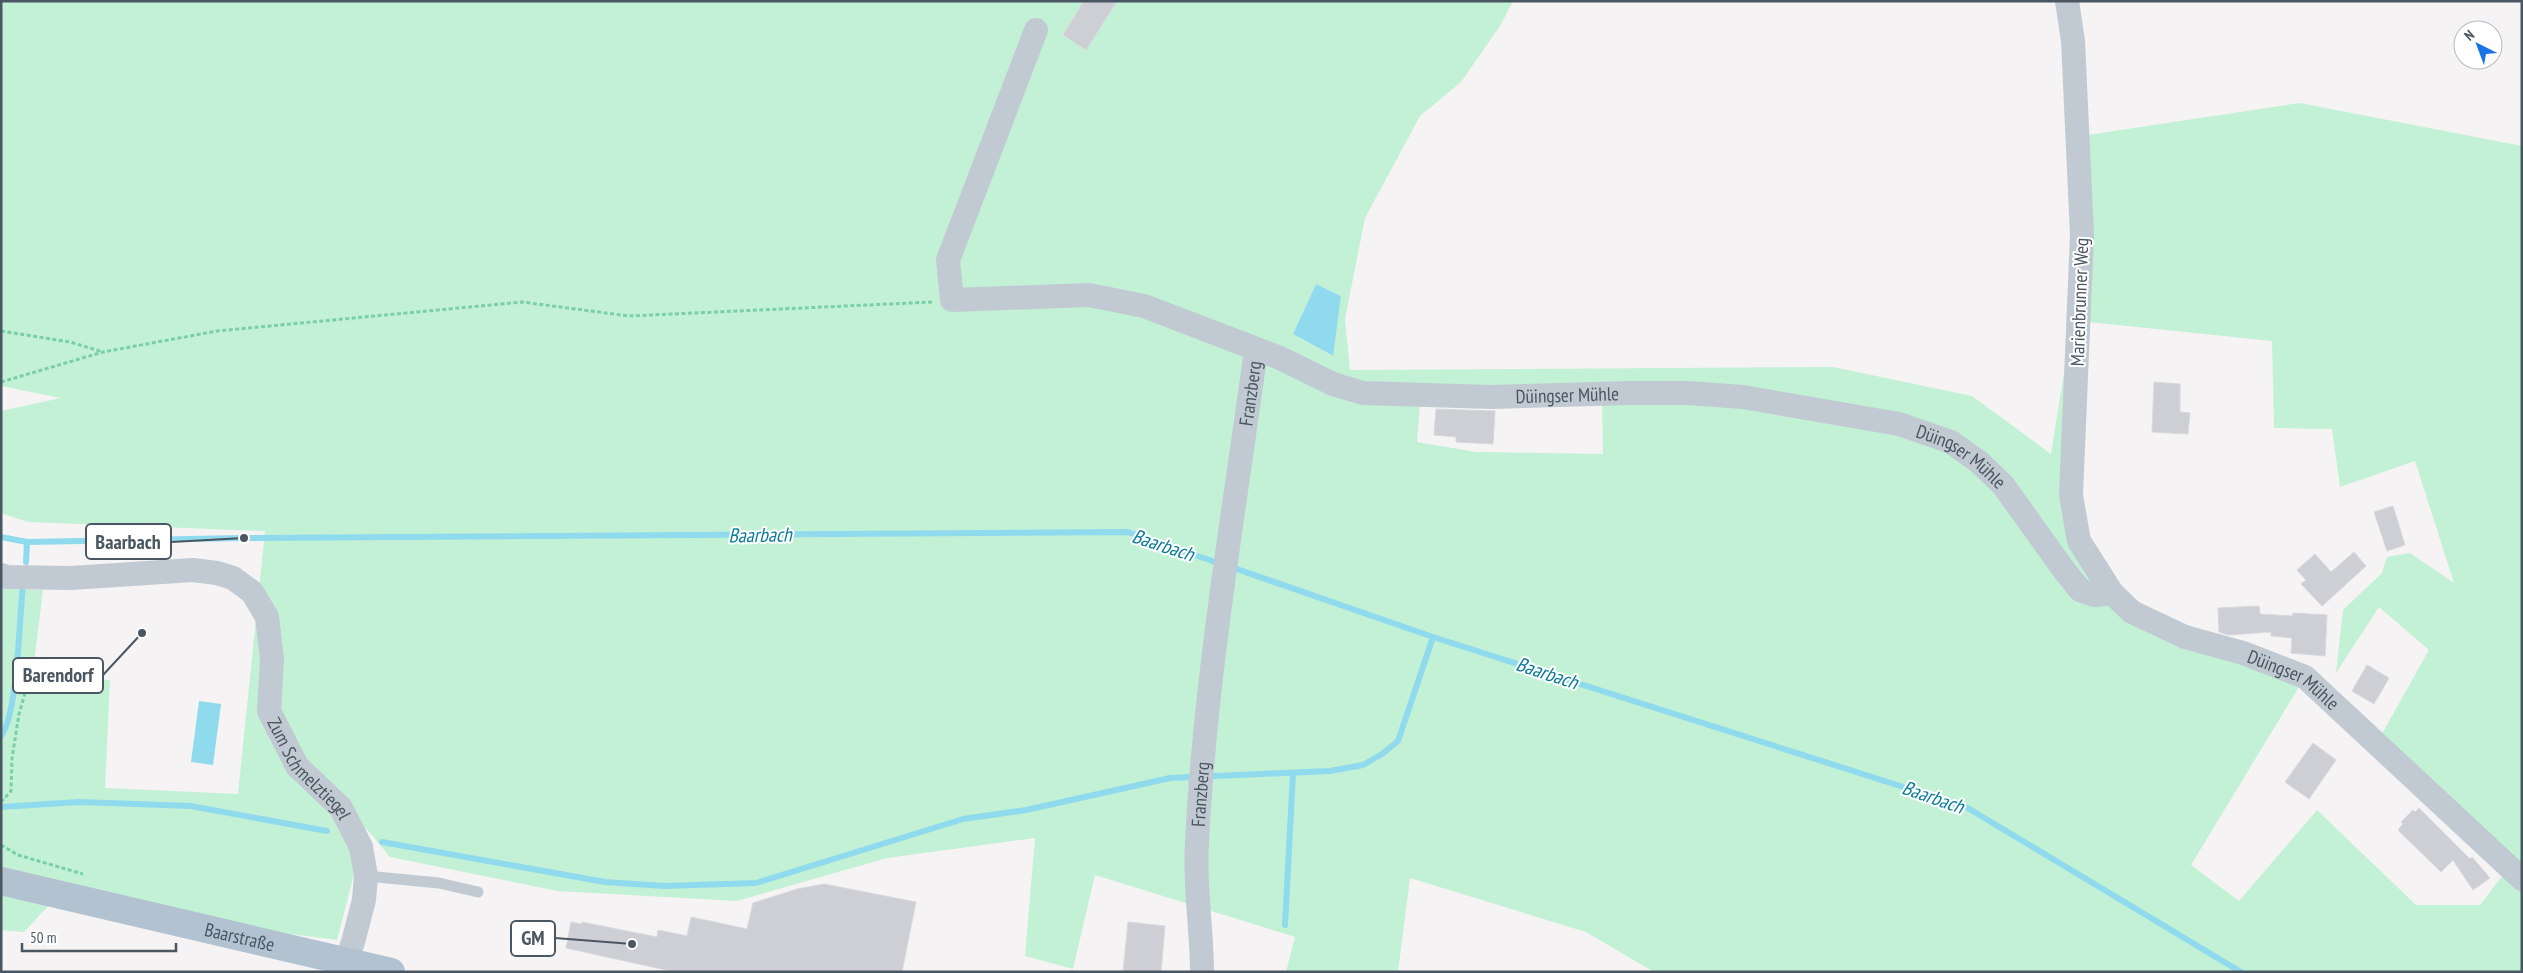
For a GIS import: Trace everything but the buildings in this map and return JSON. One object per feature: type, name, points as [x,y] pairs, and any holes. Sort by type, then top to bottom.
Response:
[{"type":"main road","name":"Baarstraße","points":[[1,881],[345,967],[391,972]]},
{"type":"street","name":"Marienbrunner Weg","points":[[2067,1],[2072,41],[2082,235],[2071,495],[2079,541],[2112,592]]},
{"type":"street","points":[[952,300],[948,260],[1036,30]]},
{"type":"street","name":"Franzberg","points":[[952,300],[1088,295],[1144,306],[1207,328],[1256,350],[1227,564],[1202,773],[1196,845],[1202,972]]},
{"type":"street","name":"Düingser Mühle","points":[[1256,350],[1280,358],[1333,384],[1363,393],[1491,398],[1628,393],[1688,393],[1743,398],[1899,424],[1951,442],[1980,462],[2003,485],[2080,590],[2095,595],[2112,592],[2132,612],[2185,636],[2243,653],[2305,677],[2522,879]]},
{"type":"street","name":"Zum Schmelztiegel","points":[[1,575],[7,578],[71,578],[193,570],[217,573],[233,578],[252,592],[268,617],[272,659],[268,711],[298,766],[340,808],[361,846],[366,876],[364,900],[345,967]]},
{"type":"lane","points":[[366,876],[439,883],[478,892]]},
{"type":"path","points":[[1,382],[103,352],[217,331],[522,302],[629,316],[952,300]]},
{"type":"path","points":[[1,331],[70,342],[103,352]]},
{"type":"path","points":[[1,802],[11,791],[14,749],[29,680],[39,674],[62,669]]},
{"type":"green space","points":[[1,1],[1513,1],[1500,26],[1461,82],[1420,116],[1365,218],[1345,319],[1350,370],[1833,367],[1972,396],[2051,454],[2073,316],[2065,493],[2072,543],[2104,589],[2095,590],[2080,584],[2064,564],[2034,515],[2004,478],[1977,455],[1949,435],[1896,418],[1745,390],[1360,387],[1323,373],[1265,346],[1193,319],[1191,326],[1248,353],[1278,362],[1331,387],[1365,399],[1420,403],[1417,442],[1476,452],[1603,454],[1602,399],[1741,404],[1743,397],[1899,424],[1951,442],[1979,462],[2003,485],[2080,590],[2095,595],[2112,593],[2132,612],[2185,637],[2243,653],[2305,677],[2191,865],[2239,901],[2317,810],[2416,905],[2480,905],[2506,871],[2522,885],[2522,972],[1654,972],[1586,932],[1410,878],[1398,972],[1286,972],[1295,937],[1095,875],[1073,969],[1025,956],[1035,838],[887,858],[737,901],[558,891],[390,857],[366,828],[337,940],[51,903],[24,932],[1,930],[1,586],[7,589],[43,590],[32,679],[110,680],[105,788],[238,794],[265,531],[28,522],[1,513],[1,411],[61,398],[1,386]],"holes":[[[1316,284],[1341,296],[1332,356],[1293,334]]]},
{"type":"green space","points":[[2300,103],[2522,146],[2522,874],[2379,739],[2429,650],[2379,607],[2336,673],[2343,610],[2382,573],[2387,557],[2410,553],[2454,583],[2415,461],[2340,487],[2332,429],[2274,428],[2272,341],[2079,321],[2081,136]]},
{"type":"water","points":[[1316,284],[1341,296],[1333,356],[1293,334]]},
{"type":"water","points":[[199,701],[221,704],[213,765],[191,762]]},
{"type":"waterway","name":"Baarbach","points":[[1,537],[27,542],[244,538],[1128,532],[1221,564]]},
{"type":"waterway","points":[[26,562],[27,542]]},
{"type":"waterway","name":"Baarbach","points":[[1231,567],[1433,637],[1966,807],[2241,972]]},
{"type":"waterway","points":[[1,736],[7,725],[11,708],[17,665],[23,586]]},
{"type":"waterway","points":[[382,842],[605,882],[664,886],[756,883],[963,819],[1026,810],[1170,778],[1330,771],[1363,765],[1382,754],[1398,741],[1433,637]]},
{"type":"waterway","points":[[1285,925],[1293,773]]},
{"type":"waterway","points":[[1,807],[79,802],[191,806],[327,831]]},
{"type":"place","name":"Baarbach","points":[[244,538]]},
{"type":"place","name":"Barendorf","points":[[142,633]]},
{"type":"place","name":"GM","points":[[632,944]]}]
